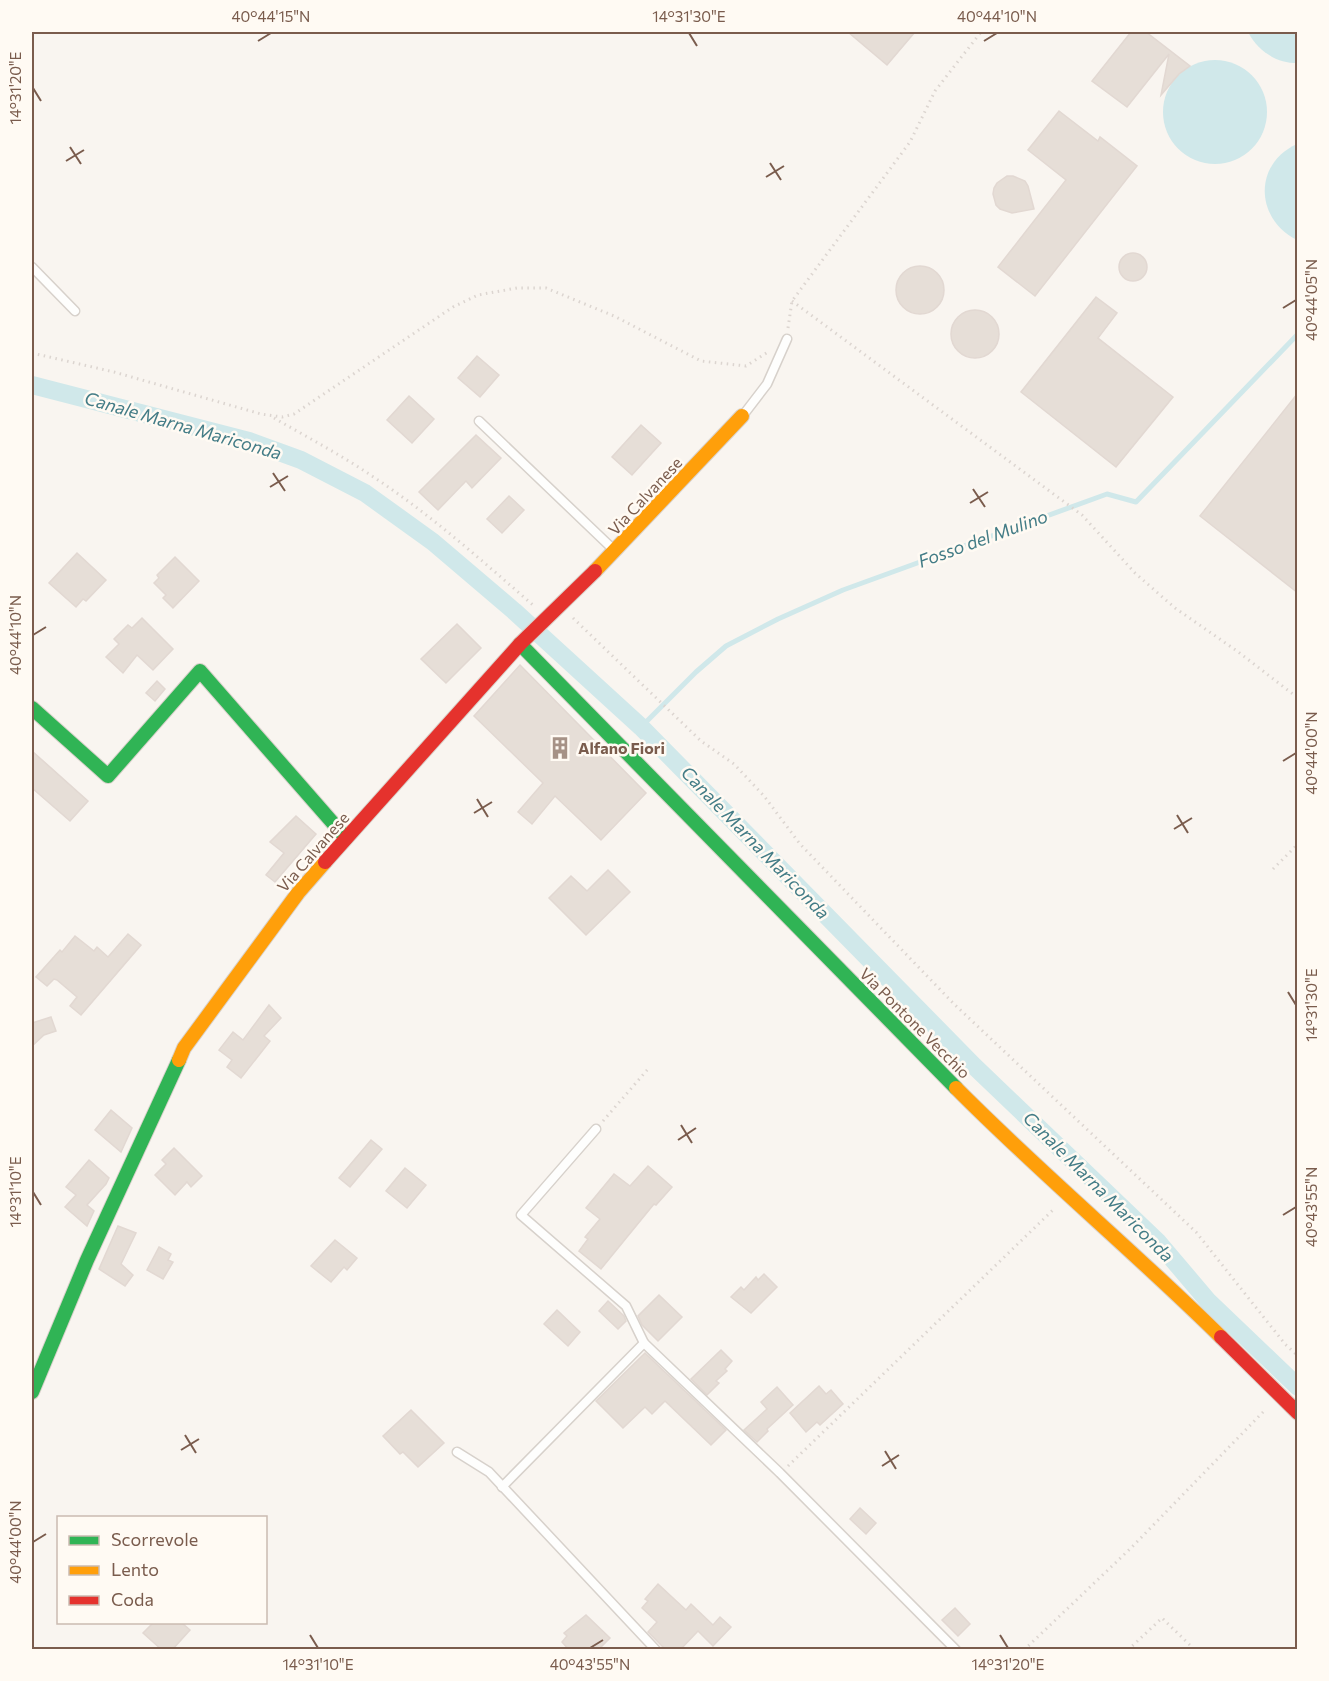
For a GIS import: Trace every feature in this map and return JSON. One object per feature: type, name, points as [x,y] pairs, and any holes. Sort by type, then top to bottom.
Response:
[{"type":"street","name":"Via Calvanese","points":[[32,1392],[87,1260],[184,1048],[298,893],[346,838],[523,642],[616,551],[742,416]]},
{"type":"street","name":"Via Pontone Vecchio","points":[[523,642],[997,1130],[1185,1301],[1298,1413]]},
{"type":"street","points":[[32,708],[108,776],[200,671],[346,838]]},
{"type":"lane","points":[[32,267],[75,311]]},
{"type":"lane","points":[[742,416],[767,384],[787,339]]},
{"type":"lane","points":[[479,421],[616,551]]},
{"type":"lane","points":[[596,1129],[521,1215],[626,1306],[644,1343],[780,1473],[956,1650]]},
{"type":"lane","points":[[502,1487],[644,1343]]},
{"type":"lane","points":[[457,1452],[489,1472],[656,1650]]},
{"type":"path","points":[[32,353],[114,372],[271,416],[282,417],[294,414],[453,307],[478,295],[517,288],[546,288],[614,316],[701,361],[746,366],[787,339],[792,301],[910,142],[935,91],[981,32]]},
{"type":"path","points":[[792,301],[1082,515],[1135,573],[1175,608],[1237,651],[1298,698]]},
{"type":"path","points":[[271,416],[372,476],[414,506],[463,545],[546,619]]},
{"type":"path","points":[[561,606],[701,741],[734,764],[764,796],[800,844],[954,1004],[1196,1232],[1285,1344],[1298,1356]]},
{"type":"path","points":[[1273,869],[1298,844]]},
{"type":"path","points":[[596,1129],[648,1069]]},
{"type":"path","points":[[780,1473],[1068,1195]]},
{"type":"path","points":[[1024,1650],[1132,1547],[1279,1396]]},
{"type":"path","points":[[1128,1650],[1162,1617],[1195,1650]]},
{"type":"water","points":[[1248,32],[1297,32],[1297,63],[1282,61],[1268,55]]},
{"type":"water","points":[[1215,60],[1235,64],[1252,75],[1263,92],[1267,112],[1263,132],[1252,149],[1235,160],[1215,164],[1195,160],[1178,149],[1167,132],[1163,112],[1167,92],[1178,75],[1195,64]]},
{"type":"water","points":[[1297,144],[1297,240],[1283,231],[1273,219],[1267,206],[1265,192],[1267,178],[1273,164],[1283,153]]},
{"type":"building","points":[[848,32],[915,32],[887,65]]},
{"type":"building","points":[[1131,32],[1146,32],[1190,66],[1179,74],[1161,95],[1169,54],[1127,107],[1092,81]]},
{"type":"building","points":[[1059,111],[1098,141],[1100,137],[1137,166],[1035,296],[998,267],[1066,180],[1028,150]]},
{"type":"building","points":[[1007,176],[1025,181],[1034,209],[1012,213],[996,205],[994,188]]},
{"type":"building","points":[[1133,253],[1143,257],[1147,267],[1143,277],[1133,281],[1123,277],[1119,267],[1123,257]]},
{"type":"building","points":[[920,266],[937,273],[944,290],[937,307],[920,314],[903,307],[896,290],[903,273]]},
{"type":"building","points":[[1096,297],[1117,313],[1098,338],[1173,397],[1116,467],[1021,392]]},
{"type":"building","points":[[975,310],[992,317],[999,334],[992,351],[975,358],[958,351],[951,334],[958,317]]},
{"type":"building","points":[[477,356],[499,375],[480,397],[458,378]]},
{"type":"building","points":[[1298,393],[1298,593],[1200,516]]},
{"type":"building","points":[[409,396],[434,419],[412,443],[387,420]]},
{"type":"building","points":[[641,425],[661,443],[632,475],[612,457]]},
{"type":"building","points":[[476,435],[501,458],[472,488],[466,481],[438,510],[419,492]]},
{"type":"building","points":[[509,496],[524,510],[502,533],[487,519]]},
{"type":"building","points":[[77,553],[106,580],[86,601],[83,599],[76,607],[49,583]]},
{"type":"building","points":[[175,557],[199,581],[173,608],[163,598],[166,595],[154,583],[159,578],[157,575]]},
{"type":"building","points":[[142,618],[173,649],[153,670],[137,655],[123,673],[106,657],[119,644],[114,639],[128,625],[132,628]]},
{"type":"building","points":[[457,624],[481,648],[446,683],[421,659]]},
{"type":"building","name":"Alfano Fiori","points":[[520,665],[646,793],[601,840],[555,796],[532,824],[518,812],[543,783],[474,716]]},
{"type":"building","points":[[157,681],[165,689],[155,701],[146,693]]},
{"type":"building","points":[[32,751],[88,801],[70,821],[32,788]]},
{"type":"building","points":[[296,816],[316,834],[275,882],[266,875],[284,853],[270,842]]},
{"type":"building","points":[[608,870],[630,892],[586,935],[549,898],[571,876],[587,891]]},
{"type":"building","points":[[128,934],[141,945],[81,1015],[70,1006],[77,997],[57,980],[54,979],[47,986],[36,977],[75,936],[94,951],[97,947],[108,957]]},
{"type":"building","points":[[269,1005],[281,1018],[264,1036],[270,1041],[241,1078],[227,1067],[232,1060],[219,1050],[233,1032],[243,1040]]},
{"type":"building","points":[[51,1017],[56,1031],[44,1035],[32,1046],[32,1023]]},
{"type":"building","points":[[111,1110],[132,1128],[121,1152],[95,1130]]},
{"type":"building","points":[[371,1140],[382,1149],[350,1187],[339,1178]]},
{"type":"building","points":[[174,1148],[202,1176],[191,1187],[187,1182],[175,1195],[155,1175],[166,1164],[162,1160]]},
{"type":"building","points":[[89,1160],[109,1178],[87,1205],[94,1211],[87,1226],[65,1207],[76,1195],[66,1187]]},
{"type":"building","points":[[648,1166],[672,1187],[656,1205],[654,1204],[601,1269],[579,1251],[588,1239],[585,1237],[600,1219],[586,1208],[614,1174],[630,1186]]},
{"type":"building","points":[[405,1168],[426,1185],[407,1208],[386,1191]]},
{"type":"building","points":[[118,1226],[136,1233],[121,1264],[133,1275],[125,1286],[99,1269]]},
{"type":"building","points":[[335,1240],[357,1258],[347,1270],[344,1267],[331,1282],[311,1266]]},
{"type":"building","points":[[159,1247],[171,1254],[168,1260],[173,1262],[163,1279],[147,1270]]},
{"type":"building","points":[[764,1274],[777,1287],[751,1313],[731,1297],[741,1287],[744,1290],[756,1277],[758,1280]]},
{"type":"building","points":[[659,1295],[682,1317],[658,1341],[642,1325],[638,1316]]},
{"type":"building","points":[[608,1301],[624,1316],[626,1321],[618,1329],[599,1311]]},
{"type":"building","points":[[557,1310],[580,1332],[568,1346],[544,1324]]},
{"type":"building","points":[[721,1350],[732,1361],[725,1369],[727,1371],[716,1381],[719,1383],[707,1395],[691,1379]]},
{"type":"building","points":[[645,1353],[726,1430],[711,1445],[665,1401],[652,1414],[645,1407],[623,1428],[596,1401]]},
{"type":"building","points":[[819,1386],[826,1394],[831,1390],[843,1404],[820,1425],[817,1422],[806,1432],[790,1413]]},
{"type":"building","points":[[777,1387],[793,1405],[767,1429],[768,1431],[757,1442],[744,1430],[767,1409],[761,1402]]},
{"type":"building","points":[[411,1410],[444,1443],[418,1467],[403,1452],[400,1454],[383,1436]]},
{"type":"building","points":[[860,1508],[876,1523],[866,1534],[850,1519]]},
{"type":"building","points":[[658,1584],[686,1610],[691,1604],[713,1625],[720,1617],[731,1627],[713,1646],[698,1631],[680,1650],[666,1650],[648,1632],[657,1622],[642,1608],[648,1601],[645,1599]]},
{"type":"building","points":[[955,1608],[970,1624],[958,1636],[942,1620]]},
{"type":"building","points":[[586,1615],[610,1638],[598,1650],[569,1650],[562,1642],[567,1636],[564,1633]]},
{"type":"building","points":[[152,1624],[183,1624],[190,1630],[172,1650],[162,1650],[143,1633]]},
{"type":"waterway","name":"Fosso del Mulino","points":[[641,727],[696,672],[726,646],[778,619],[843,590],[1107,494],[1136,502],[1298,334]]},
{"type":"waterway","name":"Canale Marna Mariconda","points":[[32,385],[249,441],[301,460],[365,493],[433,542],[514,611],[641,727],[974,1066],[1158,1242],[1208,1301],[1298,1387]]},
{"type":"traffic: fast","points":[[520,644],[956,1088]]},
{"type":"traffic: fast","points":[[32,708],[108,776],[200,671],[346,838]]},
{"type":"traffic: fast","points":[[32,1392],[87,1260],[179,1060]]},
{"type":"traffic: slow","points":[[595,571],[742,416]]},
{"type":"traffic: slow","points":[[179,1060],[184,1048],[298,893],[325,862]]},
{"type":"traffic: slow","points":[[956,1088],[1221,1337]]},
{"type":"traffic: jam","points":[[325,862],[520,644],[595,571]]},
{"type":"traffic: jam","points":[[1221,1337],[1298,1413]]},
{"type":"place","name":"Alfano Fiori","points":[[560,748]]}]
